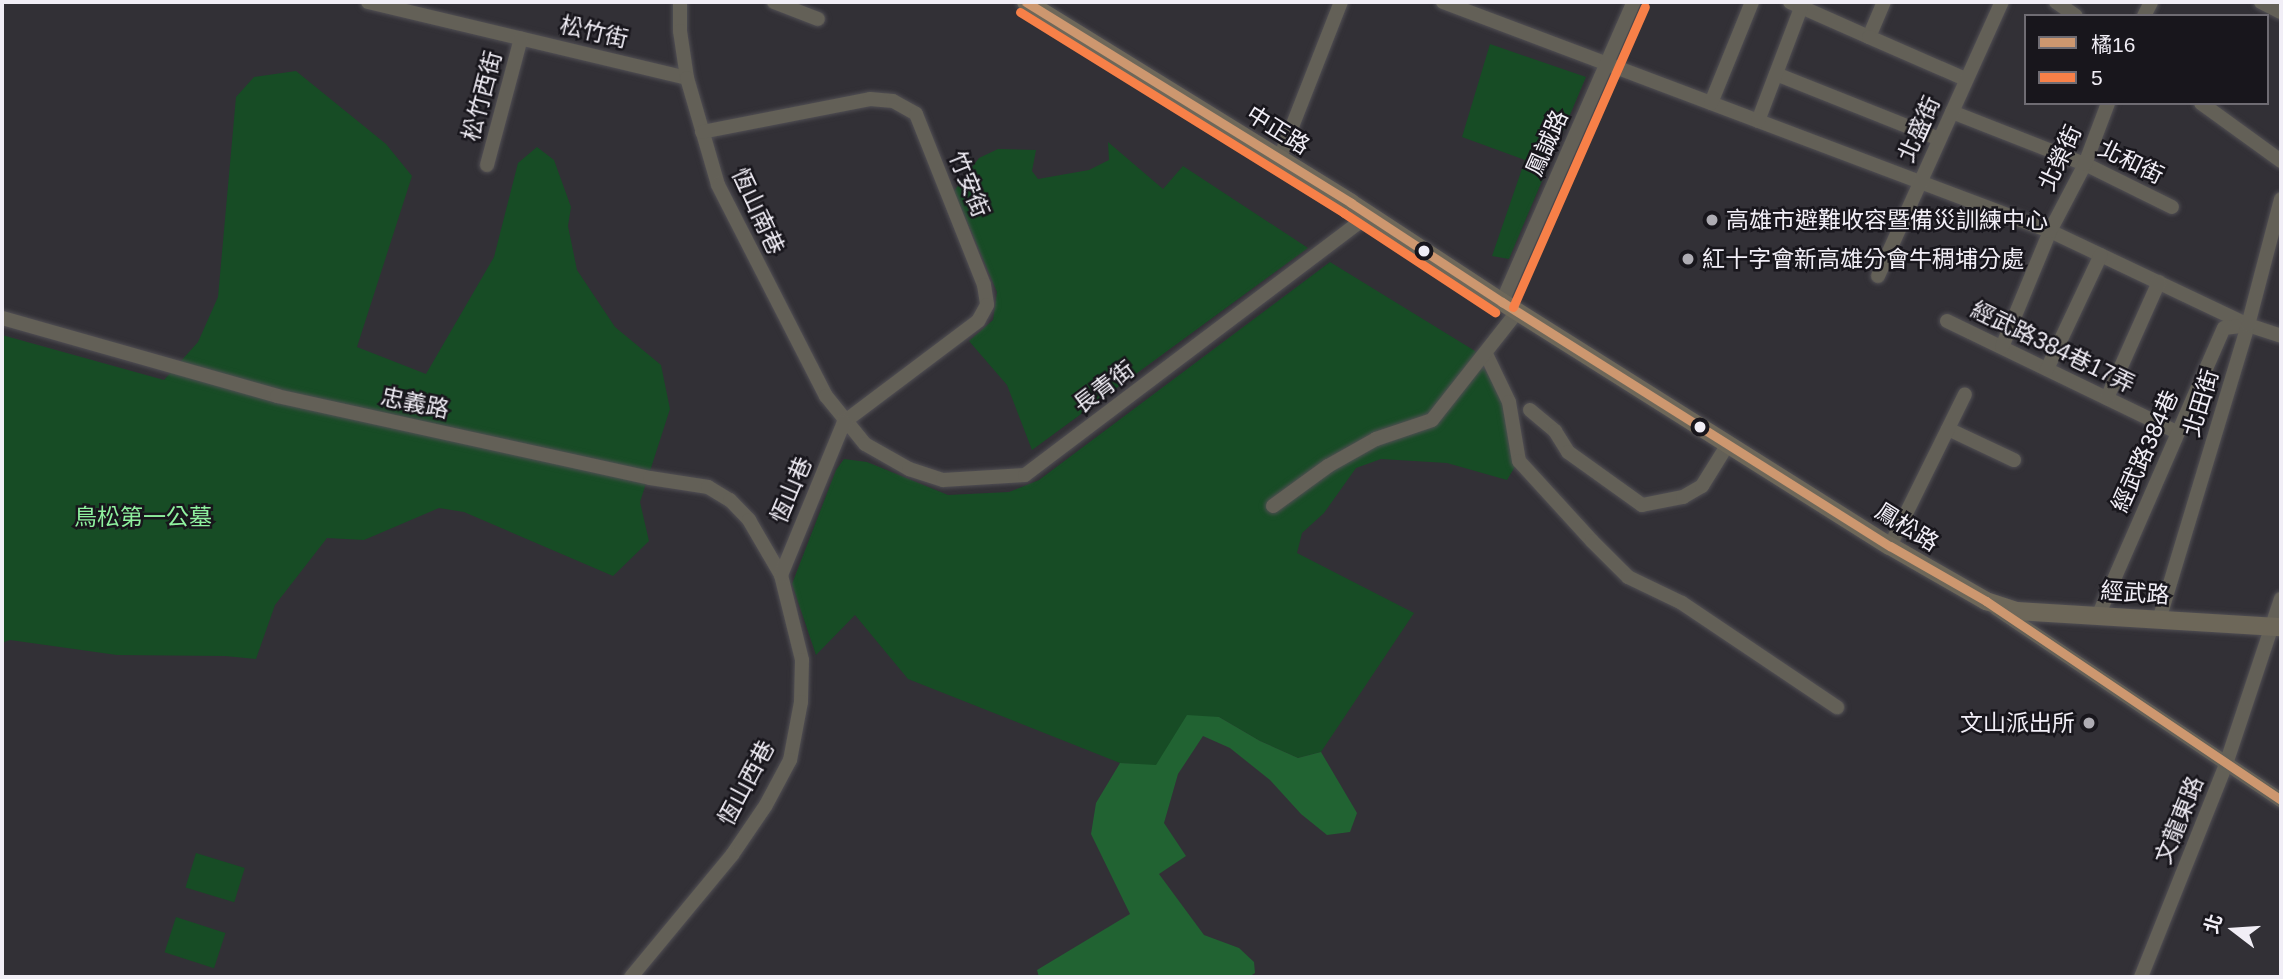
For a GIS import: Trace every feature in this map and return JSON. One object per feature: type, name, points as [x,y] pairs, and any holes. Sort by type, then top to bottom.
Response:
[{"type":"main road","name":"中正路","points":[[1026,2],[1369,215],[1509,307]]},
{"type":"main road","name":"鳳松路","points":[[1509,307],[1890,546],[1986,601]]},
{"type":"main road","name":"經武路","points":[[1986,601],[2017,611],[2277,627]]},
{"type":"street","name":"松竹街","points":[[368,2],[687,78]]},
{"type":"street","name":"恆山南巷","points":[[680,2],[680,31],[687,78],[718,185],[826,396],[844,422]]},
{"type":"street","points":[[774,2],[818,19]]},
{"type":"street","points":[[1279,160],[1341,2]]},
{"type":"street","points":[[1443,2],[1608,62],[1919,184],[2050,231],[2248,325],[2281,336]]},
{"type":"street","name":"鳳誠路","points":[[1273,506],[1328,466],[1376,439],[1432,420],[1486,354],[1509,307],[1634,2]]},
{"type":"street","points":[[1711,103],[1752,2]]},
{"type":"street","points":[[1869,37],[1884,2]]},
{"type":"street","name":"北盛街","points":[[1878,276],[2002,2]]},
{"type":"street","points":[[2056,2],[2073,14]]},
{"type":"street","points":[[2261,2],[2281,12]]},
{"type":"street","points":[[1758,121],[1776,74],[1795,5],[1965,79]]},
{"type":"street","name":"松竹西街","points":[[487,165],[521,38]]},
{"type":"street","points":[[1776,74],[1939,139]]},
{"type":"street","name":"竹安街","points":[[702,132],[870,99],[893,101],[916,114],[984,285],[987,305],[978,321],[844,422]]},
{"type":"street","name":"北榮街","points":[[2002,347],[2050,231],[2085,164],[2107,105]]},
{"type":"street","points":[[2204,105],[2281,161]]},
{"type":"street","name":"北和街","points":[[1952,112],[2085,164],[2172,207]]},
{"type":"street","name":"北田街","points":[[2159,620],[2248,325],[2281,199]]},
{"type":"street","name":"長青街","points":[[844,422],[865,444],[909,469],[943,480],[1025,475],[1369,215]]},
{"type":"street","points":[[2047,369],[2101,255]]},
{"type":"street","points":[[2107,398],[2159,282]]},
{"type":"street","name":"忠義路","points":[[2,318],[277,396],[650,478],[708,487],[730,500],[749,520],[780,575]]},
{"type":"street","name":"經武路384巷17弄","points":[[1947,321],[2177,432]]},
{"type":"street","name":"經武路384巷","points":[[2098,616],[2224,328],[2248,325]]},
{"type":"street","points":[[1486,354],[1509,402],[1519,461],[1592,541],[1629,577],[1682,603],[1837,707]]},
{"type":"street","points":[[1890,546],[1965,394]]},
{"type":"street","points":[[1530,410],[1555,431],[1568,452],[1642,505],[1683,497],[1702,486],[1728,444]]},
{"type":"street","name":"恆山巷","points":[[780,575],[844,422]]},
{"type":"street","points":[[1948,429],[2014,460]]},
{"type":"street","name":"恆山西巷","points":[[631,977],[733,855],[766,805],[790,760],[801,702],[802,660],[780,575]]},
{"type":"street","name":"文龍東路","points":[[2141,977],[2277,627],[2281,599]]},
{"type":"street","name":"鳳松路","points":[[1986,601],[2281,800]]},
{"type":"green space","points":[[1490,44],[1586,77],[1509,259],[1492,256],[1525,160],[1462,137]]},
{"type":"green space","name":"鳥松第一公墓","points":[[296,71],[386,144],[412,176],[357,347],[426,374],[494,257],[518,163],[537,147],[554,160],[571,207],[568,226],[577,270],[615,327],[661,365],[670,409],[640,502],[649,541],[613,576],[464,512],[439,508],[364,540],[327,538],[275,605],[256,659],[225,656],[117,655],[10,640],[2,643],[2,335],[164,380],[198,342],[218,297],[236,97],[254,77]]},
{"type":"green space","points":[[1108,142],[1163,189],[1183,166],[1308,248],[1032,450],[1007,385],[969,341],[993,320],[997,292],[954,191],[979,158],[998,149],[1036,150],[1032,171],[1038,179],[1089,170],[1109,160]]},
{"type":"green space","points":[[1330,262],[1475,351],[1508,412],[1516,465],[1507,480],[1447,463],[1381,459],[1356,468],[1324,513],[1302,533],[1297,553],[1414,613],[1321,752],[1298,758],[1260,741],[1219,717],[1168,751],[1156,766],[1120,763],[908,679],[855,615],[816,655],[792,584],[836,470],[844,459],[867,462],[948,495],[1009,492],[1039,480]]},
{"type":"green space","points":[[1187,715],[1219,717],[1260,741],[1298,758],[1321,752],[1357,813],[1350,832],[1327,835],[1301,814],[1270,780],[1230,748],[1203,736],[1178,774],[1164,823],[1186,856],[1159,874],[1204,935],[1239,948],[1254,962],[1255,973],[1249,977],[1039,977],[1037,970],[1130,914],[1091,834],[1096,803],[1120,763],[1156,765]]},
{"type":"green space","points":[[196,853],[245,868],[234,902],[185,887]]},
{"type":"green space","points":[[176,917],[225,933],[214,968],[165,952]]},
{"type":"transit line","name":"橘16","points":[[1026,2],[1351,203],[1502,302],[1890,546],[1986,601],[2281,800]]},
{"type":"transit line","name":"5","points":[[1513,307],[1645,7]]},
{"type":"transit line","name":"5","points":[[1020,12],[1344,213],[1495,312]]},
{"type":"place","name":"高雄市避難收容暨備災訓練中心","points":[[1712,220]]},
{"type":"place","name":"紅十字會新高雄分會牛稠埔分處","points":[[1688,259]]},
{"type":"place","name":"文山派出所","points":[[2089,723]]}]
